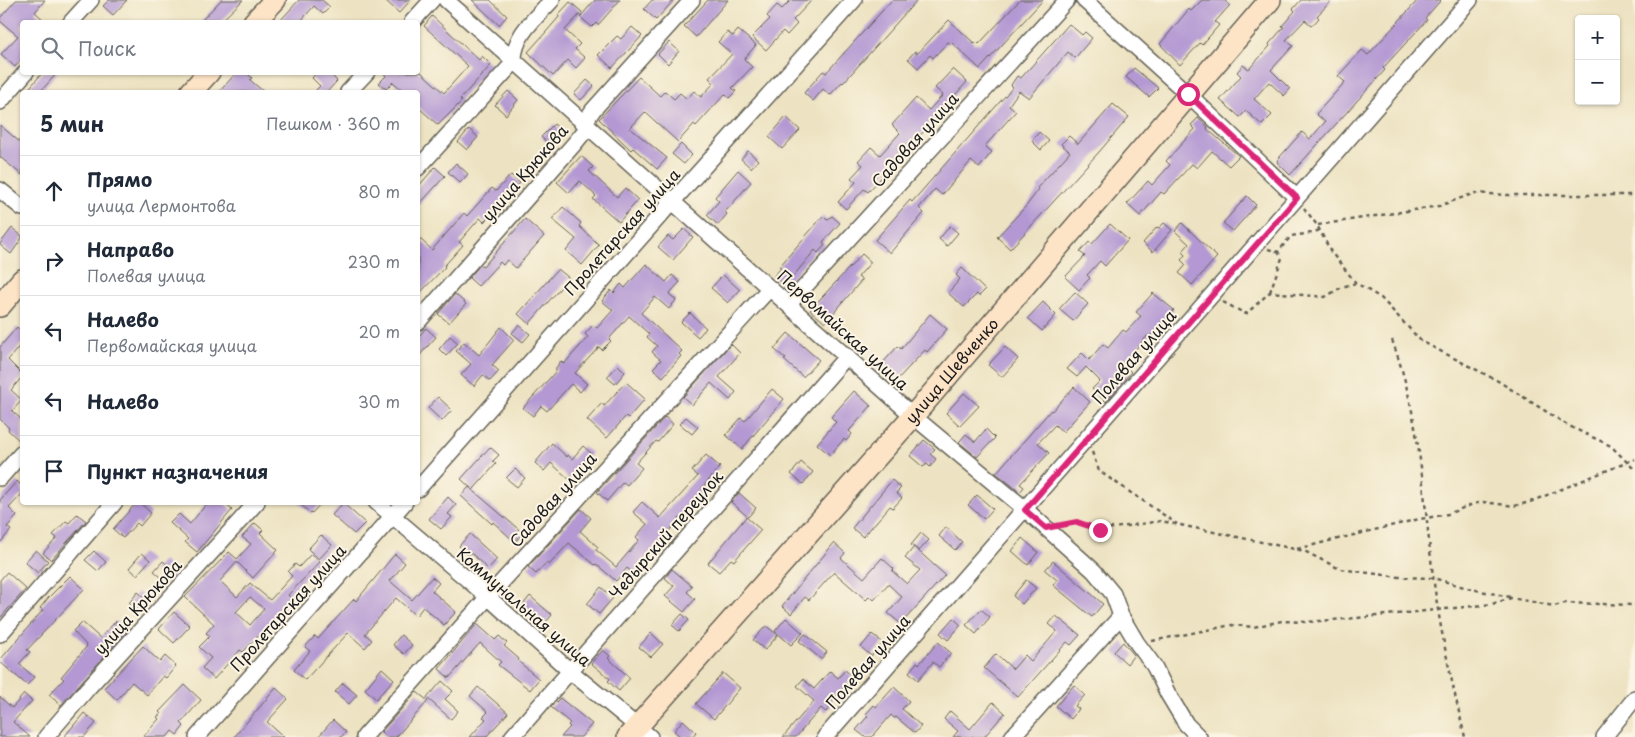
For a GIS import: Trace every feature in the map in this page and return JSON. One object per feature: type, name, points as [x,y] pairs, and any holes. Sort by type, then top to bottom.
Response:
[{"type":"street","points":[[73,20],[91,0]]},
{"type":"street","points":[[256,20],[275,0]]},
{"type":"street","points":[[414,20],[432,0]]},
{"type":"street","name":"Первомайская улица","points":[[446,0],[913,416],[1094,571],[1112,594],[1121,616],[1137,643],[1154,666],[1186,724],[1199,737]]},
{"type":"street","points":[[420,166],[514,62],[517,42],[552,0]]},
{"type":"street","name":"улица Крюкова","points":[[420,320],[588,127],[587,119],[593,110],[692,0]]},
{"type":"street","name":"Пролетарская улица","points":[[420,487],[854,0]]},
{"type":"street","name":"Садовая улица","points":[[789,304],[1067,0]]},
{"type":"street","points":[[1084,0],[1188,94],[1297,198]]},
{"type":"street","name":"улица Шевченко","points":[[638,733],[1270,0]]},
{"type":"street","name":"Полевая улица","points":[[825,737],[1470,0]]},
{"type":"street","points":[[0,102],[23,75]]},
{"type":"street","points":[[193,90],[206,75]]},
{"type":"street","points":[[350,90],[364,75]]},
{"type":"street","points":[[0,190],[20,206]]},
{"type":"street","points":[[0,306],[20,282]]},
{"type":"street","name":"Садовая улица","points":[[364,737],[488,597],[770,288]]},
{"type":"street","name":"Чедырский переулок","points":[[512,737],[847,356]]},
{"type":"street","points":[[0,478],[20,454]]},
{"type":"street","points":[[0,634],[112,505]]},
{"type":"street","name":"улица Крюкова","points":[[46,737],[254,505]]},
{"type":"street","name":"Коммунальная улица","points":[[379,505],[488,597],[638,733]]},
{"type":"street","name":"Пролетарская улица","points":[[197,737],[403,505]]},
{"type":"street","points":[[1012,737],[1121,616]]},
{"type":"street","points":[[1604,737],[1635,698]]},
{"type":"path","points":[[1317,225],[1439,206],[1475,193],[1508,195],[1635,194]]},
{"type":"path","points":[[1297,198],[1317,225],[1331,252],[1356,283],[1381,298],[1421,341],[1498,381],[1569,426],[1610,446],[1635,470]]},
{"type":"path","points":[[1278,252],[1290,236],[1320,230]]},
{"type":"path","points":[[1211,296],[1246,314],[1270,292],[1282,258],[1278,252],[1255,246]]},
{"type":"path","points":[[1270,292],[1325,298],[1342,287],[1356,283]]},
{"type":"path","points":[[1392,340],[1404,372],[1415,422],[1423,473],[1438,610],[1465,737]]},
{"type":"path","points":[[1085,441],[1090,446],[1099,471],[1179,524]]},
{"type":"path","points":[[1295,549],[1414,520],[1448,514],[1483,502],[1514,506],[1530,502],[1635,459]]},
{"type":"path","points":[[1046,528],[1077,522],[1100,530],[1161,521],[1304,551],[1340,569],[1399,577],[1433,578],[1471,589],[1554,606],[1565,603],[1635,605]]},
{"type":"path","points":[[1137,643],[1232,625],[1253,627],[1282,621],[1307,622],[1357,618],[1492,604],[1511,598]]},
{"type":"building","points":[[16,0],[45,0],[35,12],[44,20],[20,20],[20,61],[15,67],[1,54],[18,36],[0,21],[0,18]]},
{"type":"building","points":[[109,0],[127,0],[113,15],[103,6]]},
{"type":"building","points":[[221,0],[243,0],[222,20],[202,20]]},
{"type":"building","points":[[299,0],[322,0],[330,7],[323,14],[314,6],[302,20],[281,20]]},
{"type":"building","points":[[385,0],[411,0],[399,13]]},
{"type":"building","points":[[472,0],[490,0],[507,16],[499,25]]},
{"type":"building","points":[[595,0],[620,0],[598,25],[596,23],[592,27],[580,17]]},
{"type":"building","points":[[652,0],[674,0],[656,20],[644,9]]},
{"type":"building","points":[[708,0],[728,0],[696,37],[684,26]]},
{"type":"building","points":[[791,0],[812,0],[793,20],[797,24],[787,35],[783,31],[766,50],[752,37],[770,19],[767,16],[777,5],[782,9]]},
{"type":"building","points":[[892,0],[917,0],[843,83],[830,95],[823,89],[813,101],[804,93],[823,71],[826,73]]},
{"type":"building","points":[[1020,0],[1043,0],[980,69],[952,43],[948,42],[933,58],[930,55],[918,68],[908,59],[915,51],[917,54],[949,20],[975,44],[977,42],[979,44]]},
{"type":"building","points":[[1202,0],[1224,0],[1230,5],[1215,22],[1219,25],[1202,45],[1200,43],[1180,65],[1160,44],[1189,9],[1191,11]]},
{"type":"building","points":[[1301,0],[1332,0],[1317,16],[1319,18],[1312,26],[1305,20],[1286,40],[1293,46],[1271,70],[1290,89],[1284,96],[1269,82],[1254,99],[1272,115],[1262,125],[1246,111],[1240,117],[1220,100],[1241,76],[1237,72],[1243,65],[1249,69],[1270,46],[1269,44],[1284,27],[1282,26],[1295,11],[1293,9]]},
{"type":"building","points":[[1418,0],[1441,0],[1425,18],[1427,20],[1383,68],[1385,70],[1290,175],[1277,162],[1278,159],[1302,132],[1310,139],[1325,122],[1316,114],[1345,82],[1338,76],[1362,50],[1368,55]]},
{"type":"building","points":[[570,2],[582,12],[565,30],[580,44],[575,49],[585,58],[576,68],[568,60],[553,76],[528,52]]},
{"type":"building","points":[[432,16],[479,60],[482,56],[491,65],[460,99],[462,101],[438,125],[420,109],[420,90],[403,90],[393,82],[386,89],[379,83],[385,75],[420,75],[421,72],[444,93],[468,66],[424,26]]},
{"type":"building","points":[[1069,24],[1082,35],[1085,32],[1092,38],[1075,58],[1068,52],[1029,98],[1019,91],[1009,105],[1016,111],[985,146],[992,152],[979,168],[971,161],[942,195],[935,189],[919,208],[924,213],[890,253],[875,240],[910,200],[912,202],[1013,87],[1011,85],[1017,76],[1021,78]]},
{"type":"building","points":[[632,27],[642,36],[612,68],[598,55],[617,36],[621,39]]},
{"type":"building","points":[[738,30],[756,45],[744,59],[752,67],[732,88],[736,91],[729,98],[725,94],[696,126],[694,124],[678,142],[645,112],[630,128],[667,158],[657,169],[633,148],[631,150],[599,119],[639,77],[660,96],[665,91],[674,99],[680,93],[687,99],[694,91],[701,97],[714,83],[709,78],[732,54],[718,42],[727,32],[733,36]]},
{"type":"building","points":[[669,42],[679,51],[668,64],[658,54]]},
{"type":"building","points":[[1134,68],[1158,88],[1149,97],[1126,77]]},
{"type":"building","points":[[953,69],[967,82],[941,110],[936,117],[938,118],[911,144],[901,158],[868,192],[864,189],[846,209],[838,202],[856,182],[851,178],[863,165],[858,161],[871,147],[880,155],[900,133],[892,125],[916,98],[929,110],[943,95],[935,88]]},
{"type":"building","points":[[40,75],[55,75],[42,90],[28,90]]},
{"type":"building","points":[[234,75],[249,75],[252,78],[250,80],[262,90],[221,90]]},
{"type":"building","points":[[314,75],[331,75],[337,81],[329,90],[316,90],[320,86],[312,78]]},
{"type":"building","points":[[587,80],[594,86],[581,100],[574,94]]},
{"type":"building","points":[[508,91],[518,100],[506,115],[495,105]]},
{"type":"building","points":[[1113,104],[1129,117],[1010,249],[997,237],[1027,205],[1039,189],[1037,188],[1070,152],[1061,144],[1069,136],[1078,144]]},
{"type":"building","points":[[786,117],[800,130],[782,149],[769,137]]},
{"type":"building","points":[[1198,118],[1208,127],[1207,129],[1239,156],[1229,166],[1212,151],[1197,168],[1192,164],[1164,194],[1161,192],[1140,216],[1127,204],[1148,181],[1152,185],[1170,165],[1166,161],[1195,129],[1191,125]]},
{"type":"building","points":[[554,124],[564,133],[552,147],[541,137]]},
{"type":"building","points":[[0,125],[20,142],[20,173],[0,157]]},
{"type":"building","points":[[469,129],[478,137],[467,150],[458,142]]},
{"type":"building","points":[[1039,132],[1049,141],[1041,150],[1032,141]]},
{"type":"building","points":[[681,144],[692,155],[684,164],[672,154]]},
{"type":"building","points":[[748,151],[758,160],[751,168],[741,159]]},
{"type":"building","points":[[581,156],[593,167],[589,171],[617,197],[625,188],[638,200],[619,222],[593,199],[596,196],[580,181],[569,193],[557,182]]},
{"type":"building","points":[[456,163],[468,174],[460,183],[448,172]]},
{"type":"building","points":[[435,167],[445,176],[420,204],[420,185]]},
{"type":"building","points":[[738,170],[751,182],[725,212],[727,214],[718,225],[707,215],[719,201],[715,197]]},
{"type":"building","points":[[511,175],[520,183],[484,222],[480,218],[459,242],[463,245],[420,293],[420,239],[432,250],[464,213],[467,216],[492,188],[496,191]]},
{"type":"building","points":[[1247,196],[1256,205],[1233,231],[1223,223]]},
{"type":"building","points":[[563,207],[581,223],[579,226],[599,245],[582,265],[566,251],[576,239],[552,219]]},
{"type":"building","points":[[823,216],[827,220],[832,216],[840,223],[823,242],[825,245],[818,253],[815,250],[785,286],[774,276],[781,268],[779,267]]},
{"type":"building","points":[[525,219],[544,236],[516,268],[507,260],[503,265],[500,262],[478,286],[469,278],[480,265],[483,267]]},
{"type":"building","points":[[1164,223],[1172,230],[1153,252],[1143,243],[1157,227],[1159,228]]},
{"type":"building","points":[[1182,223],[1217,257],[1192,285],[1179,273],[1186,265],[1181,260],[1185,255],[1182,252],[1189,244],[1175,231]]},
{"type":"building","points":[[1110,224],[1128,240],[1105,266],[1100,261],[1087,275],[1090,278],[1079,290],[1065,277],[1085,256],[1080,252],[1089,242],[1092,244]]},
{"type":"building","points":[[950,226],[958,233],[947,246],[939,239]]},
{"type":"building","points":[[12,228],[20,234],[20,241],[11,254],[0,244]]},
{"type":"building","points":[[684,229],[693,237],[673,260],[658,247],[668,236],[673,240]]},
{"type":"building","points":[[862,254],[871,262],[858,277],[862,280],[825,323],[810,310]]},
{"type":"building","points":[[646,264],[666,282],[672,275],[680,282],[669,294],[676,300],[669,309],[655,297],[641,313],[682,351],[679,354],[681,356],[663,377],[653,368],[661,360],[652,352],[657,346],[647,337],[649,334],[629,316],[609,339],[611,341],[602,350],[599,347],[575,373],[587,384],[580,392],[571,384],[547,411],[541,406],[533,416],[523,408],[557,370],[555,369],[561,361],[564,364],[588,337],[585,334],[593,325],[597,328],[613,310],[602,301],[611,290],[614,293],[621,284],[625,288]]},
{"type":"building","points":[[962,268],[985,290],[979,296],[977,294],[964,307],[948,293],[960,279],[956,275]]},
{"type":"building","points":[[558,269],[569,278],[529,324],[518,314]]},
{"type":"building","points":[[723,275],[740,290],[728,303],[711,288]]},
{"type":"building","points":[[1075,292],[1088,304],[1073,321],[1059,309]]},
{"type":"building","points":[[1153,293],[1174,310],[1149,337],[1147,336],[1123,364],[1131,372],[1106,402],[1092,389],[1100,381],[1086,367],[1077,377],[1067,369],[1082,353],[1089,360],[1103,344],[1108,348],[1123,330],[1126,332],[1141,316],[1136,312]]},
{"type":"building","points":[[455,294],[466,304],[449,323],[438,314]]},
{"type":"building","points":[[1043,302],[1056,315],[1042,331],[1028,318]]},
{"type":"building","points":[[690,313],[706,328],[698,337],[681,322]]},
{"type":"building","points":[[930,314],[947,329],[927,352],[925,350],[895,382],[879,367],[898,346],[901,349]]},
{"type":"building","points":[[519,325],[530,334],[523,342],[512,333]]},
{"type":"building","points":[[17,327],[20,330],[20,345],[8,360],[20,372],[20,379],[11,390],[20,398],[20,402],[12,411],[20,418],[20,441],[0,419],[0,347]]},
{"type":"building","points":[[501,327],[514,340],[492,365],[499,371],[490,381],[483,375],[474,386],[461,375],[471,364],[456,351],[464,342],[479,355]]},
{"type":"building","points":[[426,328],[436,337],[420,355],[420,335]]},
{"type":"building","points":[[788,333],[819,360],[803,377],[774,349]]},
{"type":"building","points":[[450,336],[458,343],[446,356],[439,349]]},
{"type":"building","points":[[731,344],[740,353],[719,377],[736,392],[730,400],[711,383],[692,405],[683,397]]},
{"type":"building","points":[[1005,347],[1018,359],[1002,377],[988,365]]},
{"type":"building","points":[[618,365],[625,372],[615,384],[607,377]]},
{"type":"building","points":[[626,382],[645,399],[628,418],[626,416],[607,438],[587,420],[602,403],[604,406]]},
{"type":"building","points":[[1074,387],[1090,402],[1063,432],[1055,425],[1038,443],[1049,453],[1020,484],[1024,487],[1020,492],[996,473],[1051,410]]},
{"type":"building","points":[[772,389],[784,399],[742,449],[726,435],[741,418],[745,421]]},
{"type":"building","points":[[854,391],[871,406],[849,431],[852,434],[846,441],[844,439],[830,455],[817,444],[836,422],[831,417]]},
{"type":"building","points":[[964,393],[979,406],[960,426],[946,413]]},
{"type":"building","points":[[438,397],[452,410],[442,421],[428,408]]},
{"type":"building","points":[[665,417],[673,424],[658,442],[656,441],[636,463],[642,468],[627,485],[623,482],[607,501],[597,492]]},
{"type":"building","points":[[686,417],[698,427],[692,434],[680,424]]},
{"type":"building","points":[[986,429],[995,438],[977,457],[959,442],[966,434],[975,442]]},
{"type":"building","points":[[924,440],[935,449],[930,454],[936,459],[930,467],[927,464],[923,467],[910,456]]},
{"type":"building","points":[[552,443],[567,457],[568,455],[572,459],[583,446],[591,453],[569,479],[551,463],[544,471],[535,463]]},
{"type":"building","points":[[490,447],[499,455],[493,461],[496,464],[473,490],[461,479]]},
{"type":"building","points":[[706,455],[720,467],[702,488],[705,490],[693,507],[683,518],[681,517],[633,573],[627,568],[616,581],[569,543],[549,565],[546,563],[536,574],[528,567],[581,509],[591,518],[580,531],[598,547],[596,550],[616,567],[639,540],[636,537],[647,524],[633,512],[642,502],[660,518],[698,476],[692,471]]},
{"type":"building","points":[[801,462],[813,472],[803,484],[791,474]]},
{"type":"building","points":[[515,469],[525,478],[517,487],[506,478]]},
{"type":"building","points":[[892,480],[901,488],[896,493],[902,498],[893,508],[890,506],[863,537],[852,528]]},
{"type":"building","points":[[17,481],[20,484],[20,496],[9,508],[17,516],[7,527],[11,530],[0,543],[0,500]]},
{"type":"building","points":[[469,487],[523,533],[515,542],[461,496]]},
{"type":"building","points":[[739,493],[756,508],[748,517],[731,502]]},
{"type":"building","points":[[977,495],[993,509],[984,519],[968,505]]},
{"type":"building","points":[[448,497],[456,505],[448,514],[452,517],[441,529],[429,519]]},
{"type":"building","points":[[134,505],[142,505],[151,513],[140,526],[137,523],[123,538],[113,529]]},
{"type":"building","points":[[206,505],[226,505],[232,510],[197,552],[185,542],[188,539],[170,523],[179,514],[190,524]]},
{"type":"building","points":[[301,505],[319,505],[311,514]]},
{"type":"building","points":[[341,505],[345,505],[365,523],[354,534],[332,515]]},
{"type":"building","points":[[77,514],[86,521],[51,560],[43,553],[57,538],[53,535],[66,521],[69,523]]},
{"type":"building","points":[[746,517],[761,530],[734,561],[731,559],[719,572],[708,563]]},
{"type":"building","points":[[255,523],[263,530],[260,533],[278,550],[253,578],[237,562],[220,581],[237,597],[250,583],[270,600],[292,576],[288,572],[295,564],[299,567],[311,554],[320,562],[288,595],[293,600],[243,652],[240,650],[214,679],[202,668],[211,658],[199,647],[210,636],[206,633],[214,624],[185,597],[229,552],[237,559],[251,544],[242,537]],"holes":[[[250,597],[264,609],[250,625],[236,612]]]},
{"type":"building","points":[[946,527],[962,542],[955,550],[939,536]]},
{"type":"building","points":[[921,533],[929,540],[919,551],[911,545]]},
{"type":"building","points":[[470,534],[497,559],[488,569],[471,553],[468,555],[459,546]]},
{"type":"building","points":[[321,535],[332,545],[319,559],[308,549]]},
{"type":"building","points":[[1022,538],[1038,552],[1028,565],[1012,551]]},
{"type":"building","points":[[834,543],[845,553],[841,558],[864,578],[882,558],[894,569],[892,571],[907,584],[920,570],[905,558],[914,547],[945,575],[901,624],[888,613],[902,597],[888,584],[874,600],[870,596],[866,600],[834,572],[809,600],[805,597],[791,614],[782,606]]},
{"type":"building","points":[[36,550],[48,561],[38,573],[25,562]]},
{"type":"building","points":[[94,551],[106,562],[98,571],[85,560]]},
{"type":"building","points":[[142,553],[150,560],[137,575],[129,568]]},
{"type":"building","points":[[395,554],[405,563],[390,581],[412,600],[432,577],[439,583],[432,591],[456,612],[444,625],[423,607],[416,616],[396,598],[365,634],[372,640],[365,648],[348,633],[305,680],[294,670],[310,651],[305,647],[315,636],[318,639],[354,599],[356,601]]},
{"type":"building","points":[[163,561],[177,573],[168,583],[154,571]]},
{"type":"building","points":[[1053,561],[1103,604],[1092,617],[1053,585],[1057,580],[1045,570]]},
{"type":"building","points":[[672,569],[692,586],[687,592],[695,599],[684,612],[665,596],[674,586],[665,578]]},
{"type":"building","points":[[7,572],[26,589],[0,618],[0,580]]},
{"type":"building","points":[[70,576],[84,589],[27,650],[30,652],[19,664],[34,677],[27,685],[0,660],[43,610],[40,608],[49,597]]},
{"type":"building","points":[[1026,580],[1036,588],[1022,604],[1013,596]]},
{"type":"building","points":[[601,587],[613,598],[599,614],[587,604]]},
{"type":"building","points":[[138,592],[149,602],[139,612],[129,603]]},
{"type":"building","points":[[530,596],[552,615],[545,623],[534,613],[532,615],[522,606]]},
{"type":"building","points":[[981,609],[990,617],[976,634],[966,625]]},
{"type":"building","points":[[174,612],[190,626],[174,643],[159,629]]},
{"type":"building","points":[[682,614],[689,620],[679,631],[672,625]]},
{"type":"building","points":[[1056,616],[1080,635],[1071,645],[1067,642],[1018,697],[984,668],[996,654],[1013,669],[1025,655],[1031,661],[1057,631],[1049,624]]},
{"type":"building","points":[[786,618],[803,633],[791,645],[775,631]]},
{"type":"building","points":[[953,618],[961,625],[948,640],[940,633]]},
{"type":"building","points":[[116,621],[127,631],[61,705],[49,695],[64,679],[61,677],[87,646],[73,631],[82,622],[100,638]]},
{"type":"building","points":[[477,624],[495,640],[499,636],[507,643],[504,646],[539,679],[530,690],[498,665],[501,662],[480,643],[449,678],[439,669]]},
{"type":"building","points":[[766,626],[778,635],[765,650],[753,640]]},
{"type":"building","points":[[651,633],[663,644],[651,657],[639,647]]},
{"type":"building","points":[[805,634],[827,652],[821,659],[799,641]]},
{"type":"building","points":[[872,634],[883,643],[871,656],[861,647]]},
{"type":"building","points":[[401,635],[412,645],[404,654],[393,645]]},
{"type":"building","points":[[938,642],[951,653],[939,667],[933,662],[918,680],[909,672],[917,662],[919,664]]},
{"type":"building","points":[[1123,642],[1134,655],[1127,664],[1114,652]]},
{"type":"building","points":[[143,646],[160,662],[165,656],[176,666],[166,678],[163,676],[147,695],[132,682],[117,700],[104,688]]},
{"type":"building","points":[[603,650],[610,656],[608,658],[630,678],[619,691],[608,681],[610,679],[591,663]]},
{"type":"building","points":[[382,668],[394,679],[376,699],[365,689]]},
{"type":"building","points":[[845,670],[853,677],[830,703],[832,705],[826,712],[821,708],[796,737],[783,737],[814,701],[797,686],[803,679],[814,689],[830,671],[838,678]]},
{"type":"building","points":[[723,673],[740,688],[714,719],[696,704]]},
{"type":"building","points":[[442,681],[453,691],[445,699],[458,711],[451,719],[427,698]]},
{"type":"building","points":[[343,683],[357,695],[349,704],[335,692]]},
{"type":"building","points":[[185,685],[201,700],[181,723],[184,726],[177,735],[172,731],[167,737],[143,737],[159,719],[157,717],[161,714],[159,712]]},
{"type":"building","points":[[1074,685],[1085,695],[1075,706],[1079,709],[1071,719],[1056,706]]},
{"type":"building","points":[[478,687],[508,713],[486,737],[470,737],[486,719],[483,717],[488,712],[470,696]]},
{"type":"building","points":[[894,687],[909,701],[902,709],[921,726],[915,733],[891,715],[872,737],[865,737],[856,730],[868,716],[866,714],[874,705],[876,707]]},
{"type":"building","points":[[276,688],[288,699],[267,722],[284,737],[234,737]]},
{"type":"building","points":[[417,692],[428,701],[396,737],[387,737],[381,732]]},
{"type":"building","points":[[24,694],[32,701],[13,722],[30,737],[0,737],[0,697],[12,708]]},
{"type":"building","points":[[560,698],[592,724],[581,737],[561,737],[570,727],[568,725],[570,723],[551,707]]},
{"type":"building","points":[[993,702],[1005,713],[984,737],[953,737],[958,731],[944,719],[950,711],[970,729]]},
{"type":"building","points":[[84,713],[96,723],[84,737],[64,737]]},
{"type":"building","points":[[333,720],[346,732],[341,737],[318,737]]},
{"type":"building","points":[[683,720],[696,732],[692,737],[681,737],[674,731]]},
{"type":"route","points":[[1100,530],[1077,522],[1046,528],[1025,510],[1297,198],[1188,94]]}]
